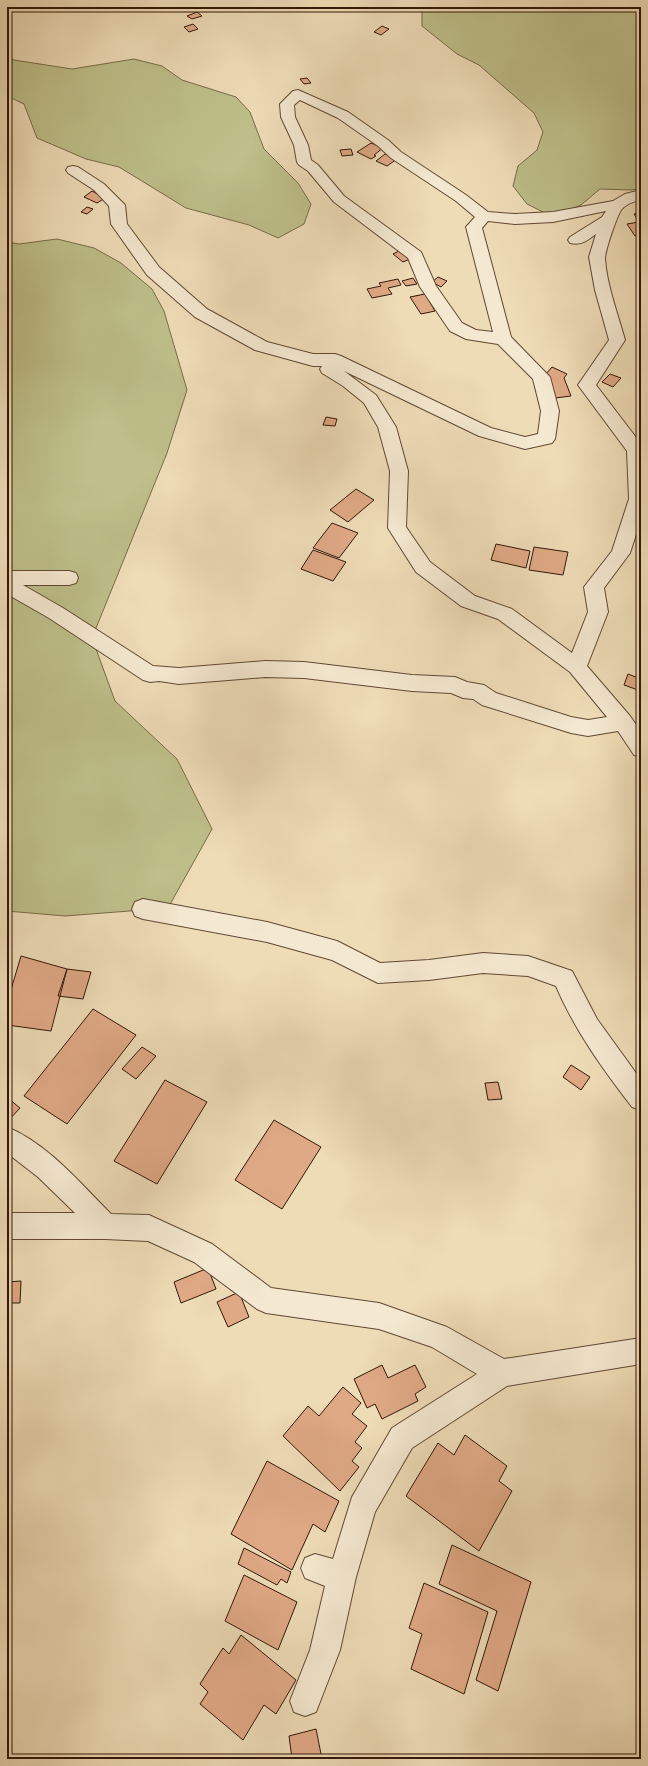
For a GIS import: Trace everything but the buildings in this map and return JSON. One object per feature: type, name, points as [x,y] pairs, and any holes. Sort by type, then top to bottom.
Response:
[{"type":"street","points":[[503,339],[472,335],[456,327],[428,287],[415,255],[339,199],[313,168],[304,162],[301,145],[288,117],[287,104],[298,94],[343,115],[383,143],[396,155],[461,198],[484,216],[515,219],[553,217],[607,206],[612,213]]},
{"type":"street","points":[[73,170],[99,187],[117,205],[119,224],[154,271],[201,313],[261,346],[313,360],[335,360],[485,432],[525,443],[546,439],[550,411],[541,377],[503,339],[474,227],[484,216]]},
{"type":"street","points":[[576,240],[612,213],[630,197],[641,195]]},
{"type":"street","points":[[577,667],[598,612],[594,587],[621,553],[638,499],[636,450],[587,385],[617,340],[603,290],[597,258],[612,213]]},
{"type":"street","points":[[313,360],[348,382],[370,399],[387,427],[398,471],[397,528],[423,567],[468,601],[505,614],[577,667],[623,722],[641,749]]},
{"type":"street","points":[[7,578],[69,578]]},
{"type":"street","points":[[7,585],[56,613],[150,674],[179,676],[265,669],[304,670],[412,683],[455,686],[463,690],[477,691],[496,701],[571,725],[588,728],[623,722]]},
{"type":"street","points":[[143,909],[266,932],[337,951],[378,973],[429,970],[483,963],[528,966],[564,978],[570,993],[591,1033],[641,1099]]},
{"type":"street","points":[[7,1138],[20,1146],[45,1166],[105,1226]]},
{"type":"street","points":[[7,1226],[105,1226],[149,1228],[203,1253],[266,1300],[379,1316],[438,1336],[502,1373]]},
{"type":"street","points":[[305,1701],[325,1650],[342,1577],[362,1507],[402,1438],[502,1373],[641,1351]]},
{"type":"street","points":[[315,1568],[342,1577]]},
{"type":"green space","points":[[420,7],[641,7],[641,188],[632,190],[600,189],[581,205],[553,217],[527,204],[513,186],[518,166],[537,150],[543,132],[534,113],[479,65],[457,54],[422,26],[422,10]]},
{"type":"green space","points":[[7,57],[14,60],[72,69],[134,59],[162,66],[182,80],[236,97],[250,112],[264,149],[298,183],[311,204],[304,224],[278,238],[249,225],[186,208],[119,167],[86,159],[37,138],[24,104],[7,96]]},
{"type":"green space","points":[[57,239],[94,248],[121,263],[152,289],[164,311],[187,390],[167,453],[92,638],[115,701],[177,759],[212,829],[168,908],[65,916],[7,911],[7,242],[19,244]]}]
